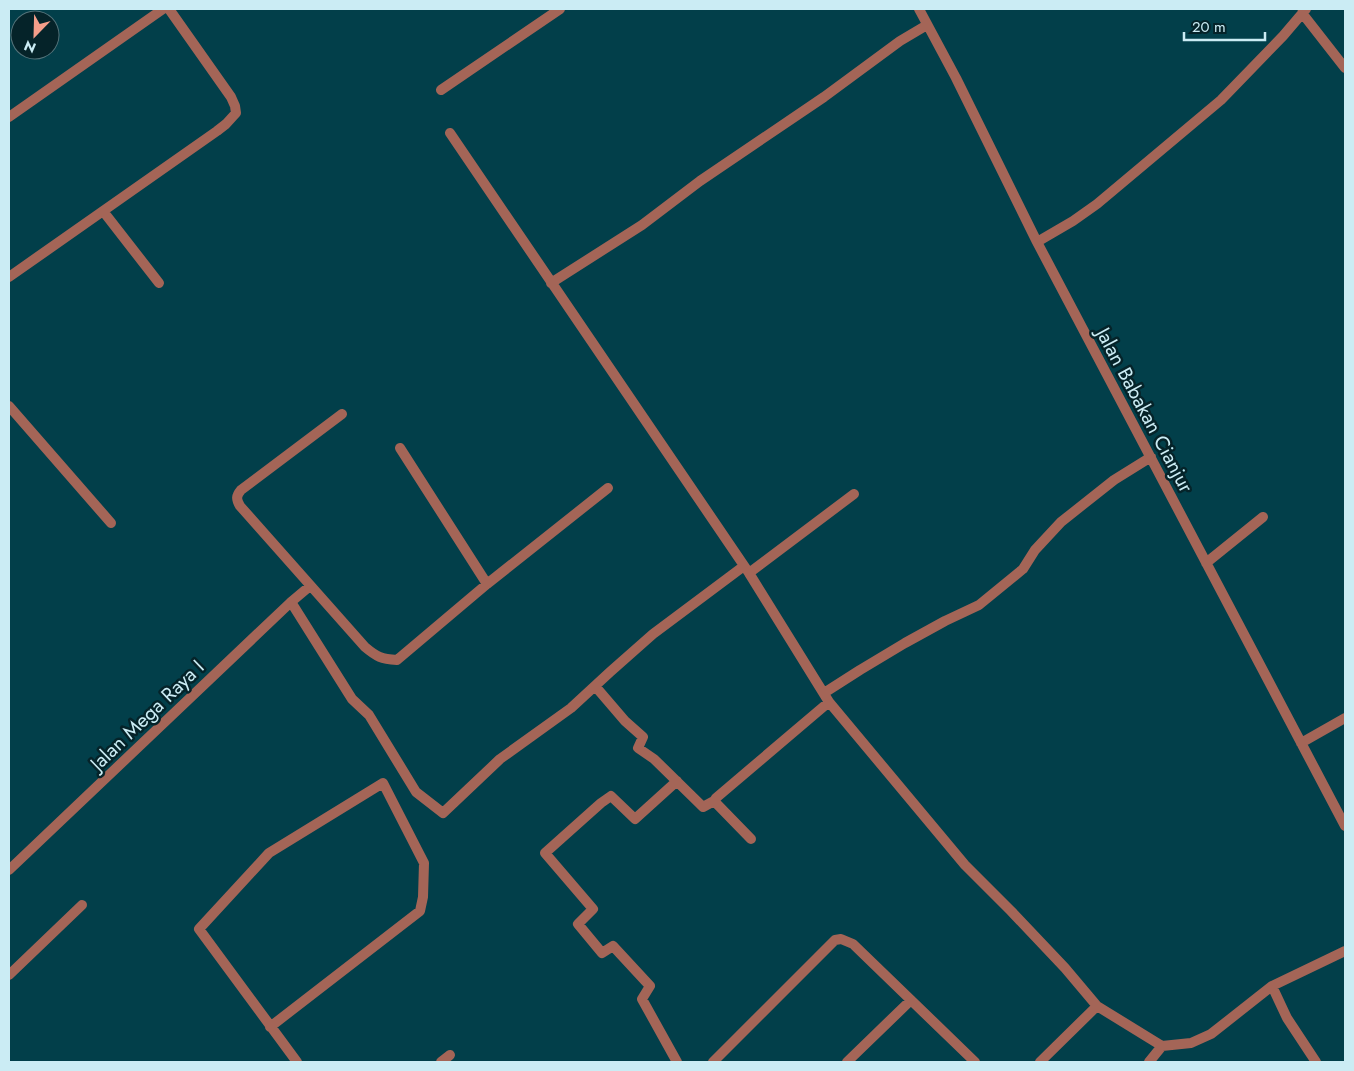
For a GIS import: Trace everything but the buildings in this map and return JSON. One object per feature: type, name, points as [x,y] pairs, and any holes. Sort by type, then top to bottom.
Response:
[{"type":"street","points":[[9,117],[163,9]]},
{"type":"street","points":[[9,277],[218,132],[236,113],[231,97],[169,9]]},
{"type":"street","points":[[441,90],[560,9]]},
{"type":"street","name":"Jalan Babakan Cianjur","points":[[919,9],[956,78],[1037,242],[1345,826]]},
{"type":"street","points":[[1037,242],[1073,221],[1097,204],[1221,100],[1283,36],[1304,11],[1345,68]]},
{"type":"street","points":[[552,283],[642,225],[700,181],[824,97],[900,41],[928,24]]},
{"type":"street","points":[[450,133],[746,570],[827,698],[965,865],[1065,968],[1098,1006],[1162,1046],[1191,1042],[1211,1034],[1272,986],[1345,950]]},
{"type":"street","points":[[103,211],[159,283]]},
{"type":"street","points":[[9,406],[111,524]]},
{"type":"street","points":[[342,414],[241,490],[237,494],[236,500],[364,646],[375,655],[384,659],[397,660],[487,584],[608,488]]},
{"type":"street","points":[[400,448],[487,584]]},
{"type":"street","points":[[595,686],[625,722],[643,737],[638,748],[654,759],[703,807],[714,801],[860,670],[945,621],[979,605],[1023,569],[1035,550],[1061,522],[1114,480],[1151,458]]},
{"type":"street","points":[[292,602],[352,699],[369,715],[416,792],[442,813],[500,759],[571,708],[653,634],[854,494]]},
{"type":"street","points":[[1206,563],[1263,517]]},
{"type":"street","name":"Jalan Mega Raya I","points":[[9,870],[310,586]]},
{"type":"street","points":[[1302,743],[1345,718]]},
{"type":"street","points":[[677,782],[635,819],[611,796],[545,853],[593,908],[578,924],[602,953],[613,946],[650,986],[642,999],[677,1062]]},
{"type":"street","points":[[270,1027],[420,911],[423,897],[424,863],[383,783],[269,853],[199,929],[270,1027],[297,1062]]},
{"type":"street","points":[[714,801],[751,838]]},
{"type":"street","points":[[9,975],[82,905]]},
{"type":"street","points":[[713,1062],[835,940],[841,939],[853,944],[975,1062]]},
{"type":"street","points":[[1272,986],[1287,1018],[1316,1062]]},
{"type":"street","points":[[848,1062],[911,1000]]},
{"type":"street","points":[[1040,1062],[1098,1006]]},
{"type":"street","points":[[1149,1062],[1162,1046]]}]
